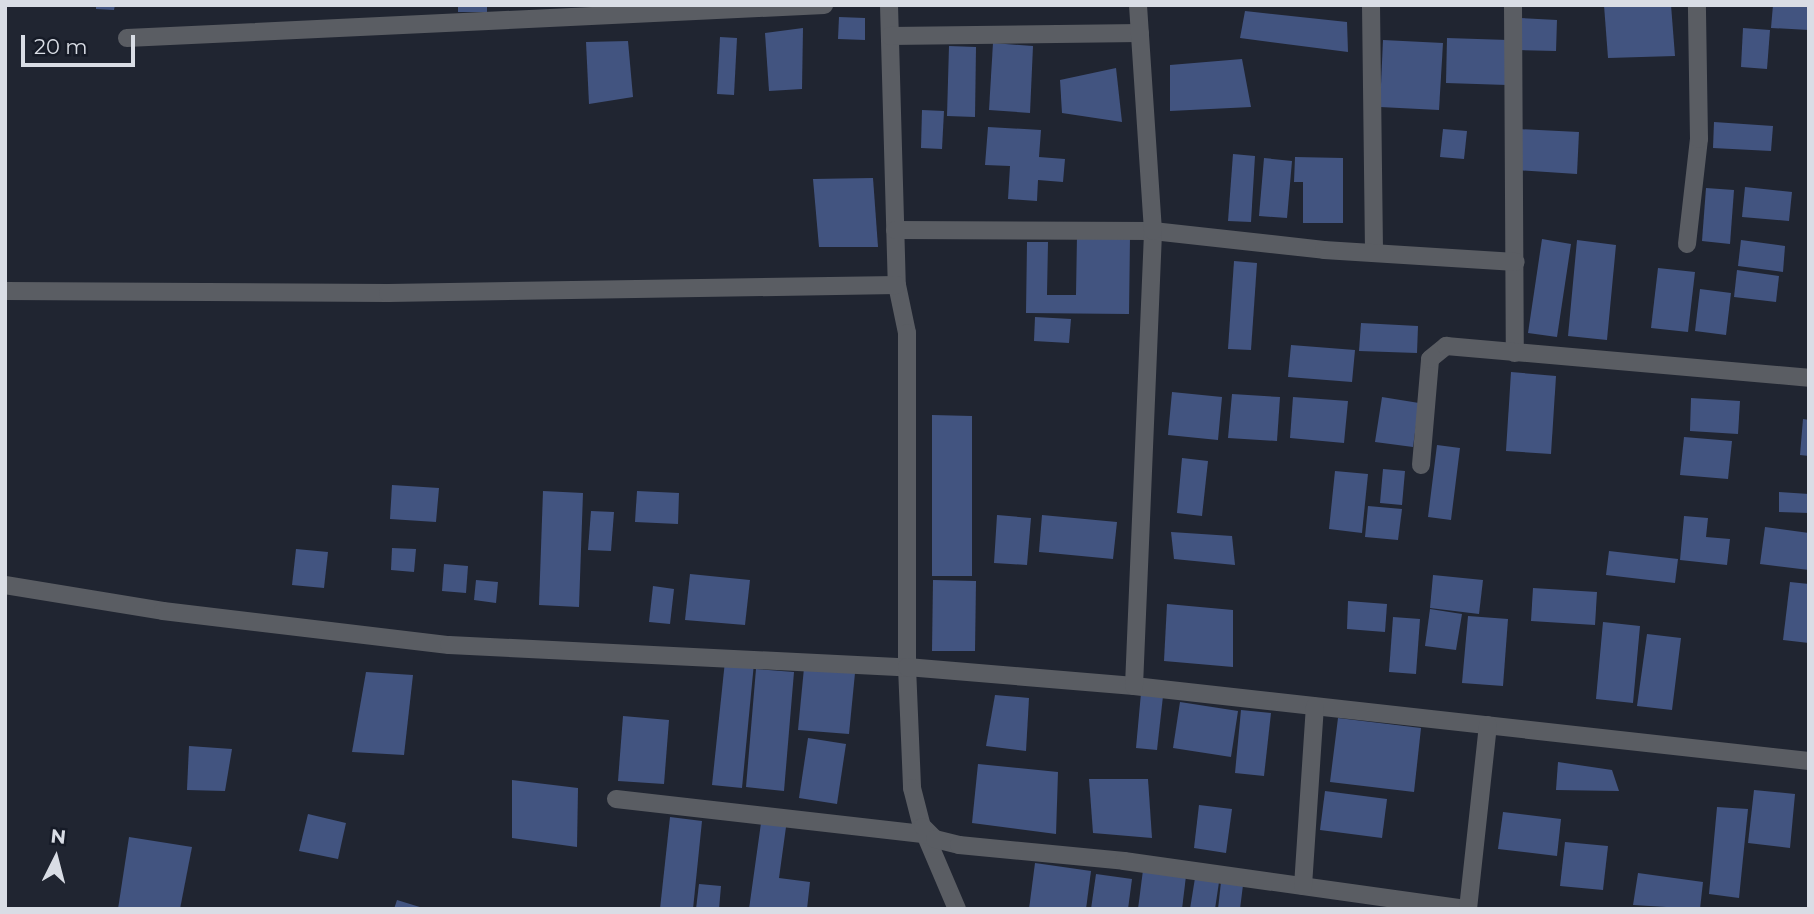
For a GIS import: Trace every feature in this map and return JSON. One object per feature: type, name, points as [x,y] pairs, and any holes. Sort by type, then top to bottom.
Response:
[{"type":"street","points":[[127,38],[824,5]]},
{"type":"street","points":[[888,5],[897,285],[907,334],[907,667],[912,788],[924,831],[957,909]]},
{"type":"street","points":[[1134,686],[1153,231],[1138,5]]},
{"type":"street","points":[[1371,5],[1374,253]]},
{"type":"street","points":[[1513,5],[1515,353]]},
{"type":"street","points":[[1687,244],[1699,139],[1697,5]]},
{"type":"street","points":[[890,36],[1139,33]]},
{"type":"street","points":[[895,230],[1153,231],[1374,253],[1516,262]]},
{"type":"street","points":[[5,291],[388,293],[897,285]]},
{"type":"street","points":[[1421,465],[1430,359],[1437,351],[1457,345],[1515,353],[1809,379]]},
{"type":"street","points":[[5,585],[163,611],[449,645],[907,667],[1134,686],[1809,761]]},
{"type":"street","points":[[1303,886],[1315,706]]},
{"type":"street","points":[[616,799],[924,831],[935,839],[959,845],[1124,861],[1467,909],[1488,725]]},
{"type":"building","points":[[96,5],[115,5],[114,10],[96,9]]},
{"type":"building","points":[[458,5],[487,5],[487,12],[458,12]]},
{"type":"building","points":[[1604,5],[1671,5],[1675,56],[1608,58]]},
{"type":"building","points":[[1773,5],[1809,5],[1809,30],[1771,28]]},
{"type":"building","points":[[1245,11],[1347,22],[1348,52],[1240,38]]},
{"type":"building","points":[[839,17],[865,18],[865,40],[838,39]]},
{"type":"building","points":[[1520,18],[1557,20],[1556,51],[1519,50]]},
{"type":"building","points":[[803,28],[802,89],[769,91],[765,33]]},
{"type":"building","points":[[1743,28],[1770,30],[1767,69],[1741,67]]},
{"type":"building","points":[[720,37],[737,38],[734,95],[717,94]]},
{"type":"building","points":[[1447,38],[1508,40],[1507,85],[1446,83]]},
{"type":"building","points":[[1383,40],[1443,43],[1439,110],[1380,107]]},
{"type":"building","points":[[628,41],[633,97],[589,104],[586,42]]},
{"type":"building","points":[[993,43],[1033,46],[1030,113],[989,110]]},
{"type":"building","points":[[949,46],[976,47],[975,117],[947,116]]},
{"type":"building","points":[[1242,59],[1251,107],[1170,111],[1170,65]]},
{"type":"building","points":[[1116,68],[1122,122],[1062,113],[1060,80]]},
{"type":"building","points":[[922,110],[944,111],[942,149],[921,148]]},
{"type":"building","points":[[1714,122],[1773,126],[1771,151],[1713,148]]},
{"type":"building","points":[[988,127],[1041,130],[1039,157],[1065,159],[1063,182],[1038,180],[1037,201],[1008,199],[1010,166],[985,165]]},
{"type":"building","points":[[1443,129],[1467,131],[1464,159],[1440,157]]},
{"type":"building","points":[[1518,129],[1579,132],[1577,174],[1516,170]]},
{"type":"building","points":[[1233,154],[1255,156],[1251,222],[1228,221]]},
{"type":"building","points":[[1295,157],[1343,158],[1343,223],[1303,223],[1303,182],[1294,182]]},
{"type":"building","points":[[1264,158],[1292,161],[1287,218],[1259,216]]},
{"type":"building","points":[[873,178],[878,247],[819,247],[813,179]]},
{"type":"building","points":[[1745,187],[1792,192],[1789,221],[1742,217]]},
{"type":"building","points":[[1706,188],[1734,190],[1730,244],[1702,241]]},
{"type":"building","points":[[1077,235],[1130,237],[1129,314],[1026,313],[1027,242],[1048,242],[1047,295],[1076,295]]},
{"type":"building","points":[[1542,239],[1571,244],[1557,337],[1528,333]]},
{"type":"building","points":[[1577,240],[1616,245],[1607,340],[1568,336]]},
{"type":"building","points":[[1741,240],[1785,246],[1783,272],[1738,266]]},
{"type":"building","points":[[1234,261],[1257,263],[1251,350],[1228,349]]},
{"type":"building","points":[[1658,268],[1695,272],[1688,332],[1651,328]]},
{"type":"building","points":[[1737,270],[1779,276],[1776,302],[1734,297]]},
{"type":"building","points":[[1700,289],[1731,293],[1726,335],[1695,331]]},
{"type":"building","points":[[1035,317],[1071,319],[1069,343],[1034,341]]},
{"type":"building","points":[[1361,323],[1418,326],[1417,353],[1359,351]]},
{"type":"building","points":[[1291,345],[1355,350],[1352,382],[1288,377]]},
{"type":"building","points":[[1511,372],[1556,376],[1551,454],[1506,451]]},
{"type":"building","points":[[1172,392],[1222,397],[1218,440],[1168,435]]},
{"type":"building","points":[[1232,394],[1280,397],[1277,441],[1228,438]]},
{"type":"building","points":[[1293,397],[1348,401],[1344,443],[1290,438]]},
{"type":"building","points":[[1382,397],[1419,403],[1413,447],[1375,442]]},
{"type":"building","points":[[1691,398],[1740,401],[1738,434],[1690,431]]},
{"type":"building","points":[[932,415],[972,416],[972,576],[932,576]]},
{"type":"building","points":[[1803,419],[1809,420],[1809,456],[1800,455]]},
{"type":"building","points":[[1684,437],[1732,441],[1728,479],[1680,475]]},
{"type":"building","points":[[1437,445],[1460,448],[1451,520],[1428,517]]},
{"type":"building","points":[[1182,458],[1208,461],[1202,516],[1177,513]]},
{"type":"building","points":[[1383,469],[1405,471],[1402,505],[1380,503]]},
{"type":"building","points":[[1335,471],[1368,474],[1362,533],[1329,529]]},
{"type":"building","points":[[392,485],[439,488],[436,522],[390,519]]},
{"type":"building","points":[[543,491],[583,493],[579,607],[539,605]]},
{"type":"building","points":[[637,491],[679,493],[678,524],[635,522]]},
{"type":"building","points":[[1779,492],[1809,494],[1809,513],[1779,512]]},
{"type":"building","points":[[1368,506],[1402,509],[1398,540],[1365,537]]},
{"type":"building","points":[[591,511],[614,512],[611,551],[588,550]]},
{"type":"building","points":[[997,515],[1031,518],[1027,565],[994,563]]},
{"type":"building","points":[[1042,515],[1117,522],[1113,559],[1039,552]]},
{"type":"building","points":[[1684,516],[1708,518],[1706,537],[1730,539],[1727,565],[1680,560]]},
{"type":"building","points":[[1765,527],[1809,533],[1809,570],[1760,564]]},
{"type":"building","points":[[1171,532],[1232,536],[1235,565],[1174,559]]},
{"type":"building","points":[[392,548],[416,549],[414,572],[391,570]]},
{"type":"building","points":[[296,549],[328,552],[324,588],[292,585]]},
{"type":"building","points":[[1609,551],[1678,559],[1675,583],[1606,575]]},
{"type":"building","points":[[444,564],[468,566],[466,593],[442,591]]},
{"type":"building","points":[[690,574],[750,580],[745,625],[685,620]]},
{"type":"building","points":[[1433,575],[1483,580],[1479,614],[1430,608]]},
{"type":"building","points":[[476,580],[498,582],[496,603],[474,600]]},
{"type":"building","points":[[933,580],[976,581],[975,651],[932,651]]},
{"type":"building","points":[[1790,582],[1809,584],[1809,643],[1783,640]]},
{"type":"building","points":[[653,586],[674,589],[670,624],[649,622]]},
{"type":"building","points":[[1533,588],[1597,592],[1595,625],[1531,621]]},
{"type":"building","points":[[1348,601],[1387,604],[1385,632],[1347,629]]},
{"type":"building","points":[[1167,604],[1233,610],[1233,667],[1164,661]]},
{"type":"building","points":[[1430,609],[1462,614],[1456,650],[1425,646]]},
{"type":"building","points":[[1468,616],[1508,619],[1503,686],[1462,683]]},
{"type":"building","points":[[1393,617],[1420,619],[1416,674],[1389,672]]},
{"type":"building","points":[[1603,622],[1640,626],[1633,703],[1596,699]]},
{"type":"building","points":[[1647,634],[1681,638],[1672,710],[1637,706]]},
{"type":"building","points":[[725,661],[754,663],[742,788],[712,785]]},
{"type":"building","points":[[804,668],[855,673],[849,734],[798,730]]},
{"type":"building","points":[[756,669],[794,672],[784,791],[746,787]]},
{"type":"building","points":[[366,672],[413,675],[404,755],[352,752]]},
{"type":"building","points":[[1141,693],[1163,696],[1157,750],[1136,748]]},
{"type":"building","points":[[995,695],[1029,698],[1026,751],[986,746]]},
{"type":"building","points":[[1180,702],[1238,711],[1231,757],[1173,748]]},
{"type":"building","points":[[1241,710],[1271,713],[1264,776],[1235,773]]},
{"type":"building","points":[[623,716],[669,720],[664,784],[618,781]]},
{"type":"building","points":[[1338,718],[1421,728],[1414,792],[1330,782]]},
{"type":"building","points":[[808,738],[846,744],[837,804],[799,798]]},
{"type":"building","points":[[189,746],[232,749],[225,791],[187,790]]},
{"type":"building","points":[[1558,762],[1612,770],[1619,791],[1556,790]]},
{"type":"building","points":[[978,764],[1058,772],[1056,834],[972,823]]},
{"type":"building","points":[[1089,779],[1148,779],[1152,838],[1093,833]]},
{"type":"building","points":[[512,780],[578,788],[577,847],[512,838]]},
{"type":"building","points":[[1754,790],[1795,794],[1790,848],[1748,843]]},
{"type":"building","points":[[1325,791],[1387,799],[1382,838],[1320,830]]},
{"type":"building","points":[[1199,805],[1232,809],[1226,853],[1194,848]]},
{"type":"building","points":[[1717,807],[1748,809],[1739,898],[1709,894]]},
{"type":"building","points":[[1503,812],[1561,819],[1557,856],[1498,849]]},
{"type":"building","points":[[308,814],[346,823],[338,859],[299,851]]},
{"type":"building","points":[[670,817],[702,821],[693,909],[660,909]]},
{"type":"building","points":[[761,823],[786,827],[779,878],[810,882],[807,909],[749,909]]},
{"type":"building","points":[[129,837],[192,847],[180,909],[118,909]]},
{"type":"building","points":[[1565,842],[1608,846],[1603,890],[1560,886]]},
{"type":"building","points":[[1035,863],[1091,871],[1086,909],[1029,909]]},
{"type":"building","points":[[1143,870],[1186,876],[1182,909],[1138,909]]},
{"type":"building","points":[[1638,873],[1703,882],[1700,909],[1633,905]]},
{"type":"building","points":[[1096,874],[1132,879],[1128,909],[1091,909]]},
{"type":"building","points":[[1195,878],[1219,882],[1215,909],[1190,909]]},
{"type":"building","points":[[1221,882],[1243,885],[1240,909],[1218,909]]},
{"type":"building","points":[[699,884],[721,886],[719,909],[696,909]]},
{"type":"building","points":[[397,900],[423,908],[423,909],[394,909]]}]
